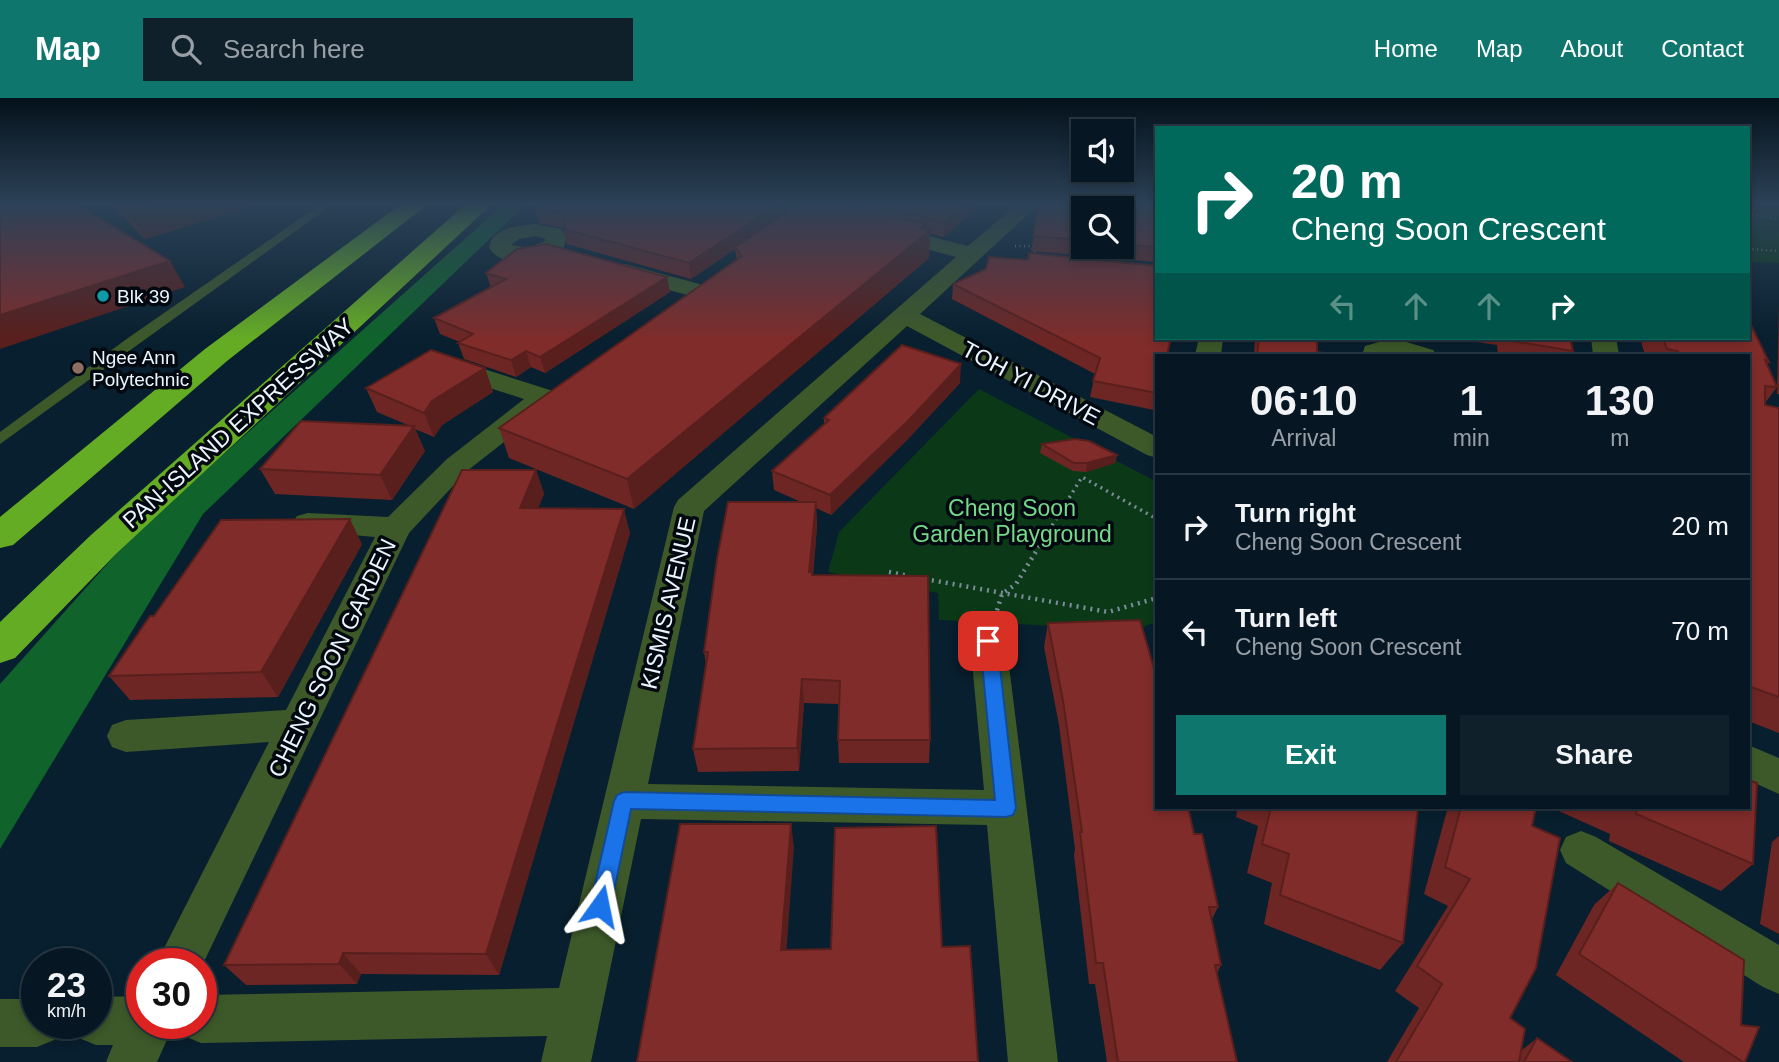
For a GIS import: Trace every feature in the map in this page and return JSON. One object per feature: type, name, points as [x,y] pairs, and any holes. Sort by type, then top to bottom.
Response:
[{"type":"highway","points":[[0,536],[216,355],[356,249]]},
{"type":"highway","name":"PAN-ISLAND EXPRESSWAY","points":[[0,647],[104,544],[430,249]]},
{"type":"street","points":[[549,249],[575,256]]},
{"type":"street","points":[[953,249],[972,254]]},
{"type":"street","name":"KISMIS AVENUE","points":[[566,1062],[689,507],[906,316],[978,249]]},
{"type":"street","points":[[602,264],[695,290]]},
{"type":"street","points":[[673,306],[718,275]]},
{"type":"street","name":"TOH YI DRIVE","points":[[906,316],[1155,448]]},
{"type":"street","points":[[1375,354],[1374,351],[1385,345],[1401,346],[1421,354]]},
{"type":"street","name":"CHENG SOON GARDEN","points":[[188,948],[396,528],[457,465],[554,390],[423,357]]},
{"type":"street","points":[[280,522],[396,528]]},
{"type":"street","points":[[988,641],[1033,1062]]},
{"type":"street","points":[[125,736],[298,724]]},
{"type":"street","points":[[1750,762],[1779,777]]},
{"type":"street","points":[[624,801],[1006,808]]},
{"type":"street","points":[[1581,850],[1779,971]]},
{"type":"street","points":[[217,1019],[577,1012]]},
{"type":"street","points":[[0,1023],[21,1023]]},
{"type":"street","points":[[131,1062],[142,1039]]},
{"type":"lane","points":[[0,439],[264,249]]},
{"type":"path","points":[[1750,249],[1779,251]]},
{"type":"path","points":[[1002,594],[1016,584],[1082,477],[1155,518]]},
{"type":"path","points":[[889,572],[1108,612],[1155,599]]},
{"type":"path","points":[[1016,584],[1020,597]]},
{"type":"green space","points":[[454,249],[479,249],[203,514],[0,849],[0,684],[134,534]]},
{"type":"green space","points":[[1750,249],[1779,249],[1779,263],[1750,262]]},
{"type":"green space","name":"Cheng Soon Garden Playground","points":[[979,389],[1155,481],[1155,623],[1133,630],[939,620],[938,593],[828,572],[839,532]]},
{"type":"building","points":[[0,249],[150,249],[170,261],[0,315]]},
{"type":"building","points":[[517,249],[564,249],[667,277],[540,357],[526,351],[511,360],[458,343],[473,334],[434,318],[506,279],[486,273]]},
{"type":"building","points":[[637,249],[710,249],[689,263]]},
{"type":"building","points":[[737,249],[907,249],[627,479],[499,428],[742,256]]},
{"type":"building","points":[[1029,253],[1155,266],[1155,340],[1171,340],[1167,354],[1155,354],[1155,393],[1093,381],[1100,358],[953,284],[986,269],[989,257],[1028,260]]},
{"type":"building","points":[[1750,323],[1769,362],[1765,360],[1777,387],[1765,386],[1765,405],[1779,408],[1779,697],[1750,687],[1750,354],[1679,354],[1678,351],[1667,349],[1664,340],[1750,340]]},
{"type":"building","points":[[1259,340],[1317,340],[1317,352],[1331,354],[1257,354]]},
{"type":"building","points":[[1507,340],[1570,340],[1573,351]]},
{"type":"building","points":[[902,345],[961,364],[908,421],[830,495],[772,471],[829,420],[824,418]]},
{"type":"building","points":[[431,350],[485,368],[432,401],[424,413],[366,388]]},
{"type":"building","points":[[301,421],[414,426],[380,475],[260,469]]},
{"type":"building","points":[[1075,439],[1089,441],[1117,455],[1087,463],[1074,463],[1042,444]]},
{"type":"building","points":[[462,470],[536,470],[520,508],[624,509],[486,954],[343,953],[339,964],[224,965]]},
{"type":"building","points":[[728,502],[816,502],[809,572],[812,572],[812,575],[928,576],[930,740],[838,740],[840,681],[802,679],[797,748],[693,749],[708,652],[704,652],[717,559]]},
{"type":"building","points":[[350,519],[261,672],[109,676],[221,520]]},
{"type":"building","points":[[1140,620],[1155,672],[1155,809],[1188,809],[1194,834],[1202,834],[1218,907],[1209,907],[1221,965],[1215,965],[1237,1062],[1118,1062],[1103,963],[1096,963],[1082,832],[1063,701],[1048,623]]},
{"type":"building","points":[[1750,781],[1757,783],[1753,864],[1636,814],[1637,809],[1750,809]]},
{"type":"building","points":[[1271,809],[1418,809],[1403,943],[1280,895],[1289,854],[1262,844]]},
{"type":"building","points":[[1460,809],[1536,809],[1532,826],[1560,838],[1536,968],[1510,1018],[1525,1029],[1519,1062],[1396,1062],[1442,984],[1417,966],[1470,879],[1445,867]]},
{"type":"building","points":[[680,824],[791,824],[781,950],[831,949],[835,828],[936,826],[942,947],[970,946],[978,1062],[637,1062]]},
{"type":"building","points":[[1618,883],[1744,960],[1741,1025],[1759,1027],[1745,1062],[1579,954]]},
{"type":"building","points":[[1537,1038],[1572,1062],[1524,1062]]},
{"type":"place","name":"Blk 39","points":[[103,296]]},
{"type":"place","name":"Ngee Ann Polytechnic","points":[[78,368]]},
{"type":"route","points":[[600,906],[624,801],[1006,808],[988,641]]}]
